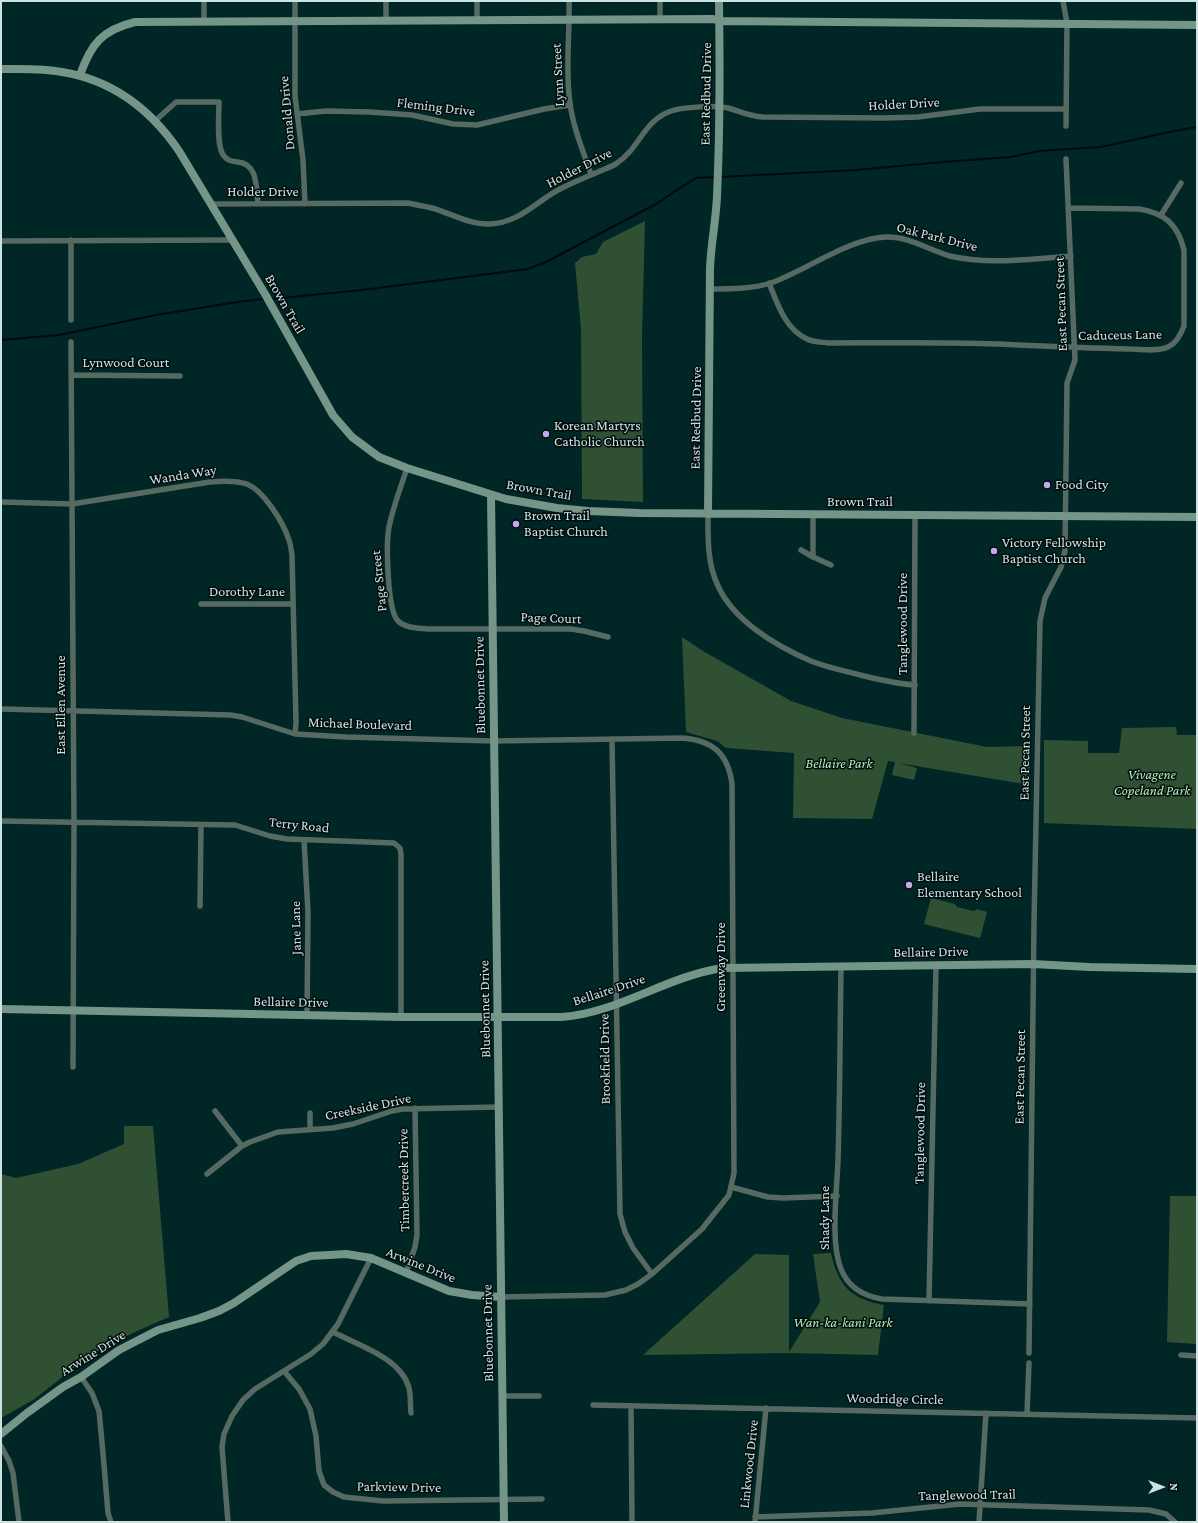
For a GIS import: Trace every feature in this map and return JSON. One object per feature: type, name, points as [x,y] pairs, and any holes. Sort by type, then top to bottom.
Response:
[{"type":"street","points":[[204,1],[204,21]]},
{"type":"street","name":"Donald Drive","points":[[295,1],[295,96],[303,160],[305,204]]},
{"type":"street","points":[[386,1],[386,20]]},
{"type":"street","points":[[477,1],[477,19]]},
{"type":"street","name":"Lynn Street","points":[[569,1],[568,85],[570,105],[577,133],[591,174]]},
{"type":"street","points":[[660,1],[660,19]]},
{"type":"street","name":"East Redbud Drive","points":[[719,1],[720,107],[716,216],[711,247],[708,514],[710,559],[717,584],[730,605],[749,625],[785,648],[836,669],[900,684],[915,685]]},
{"type":"street","points":[[1063,1],[1067,23],[1066,126]]},
{"type":"street","points":[[80,75],[89,52],[108,33],[119,26],[135,22],[477,19],[713,19],[720,21],[1197,25]]},
{"type":"street","name":"Brown Trail","points":[[1,69],[44,70],[80,75],[96,80],[137,104],[155,121],[176,147],[231,240],[272,305],[333,415],[352,437],[379,457],[407,468],[491,495],[557,508],[588,511],[708,514],[1197,517]]},
{"type":"street","points":[[155,121],[176,102],[219,102],[219,136],[221,152],[225,158],[231,161],[246,163],[251,167],[254,172],[258,204]]},
{"type":"street","name":"Fleming Drive","points":[[297,114],[326,111],[377,112],[412,115],[453,124],[477,125],[539,110],[570,105]]},
{"type":"street","name":"Holder Drive","points":[[210,204],[408,203],[431,207],[475,223],[499,224],[521,215],[560,189],[617,163],[630,152],[646,128],[670,111],[720,107],[746,115],[763,117],[884,118],[980,109],[1066,109]]},
{"type":"street","name":"East Pecan Street","points":[[1029,1353],[1033,964],[1040,621],[1045,598],[1064,560],[1067,384],[1075,360],[1066,160]]},
{"type":"street","points":[[1161,215],[1181,183]]},
{"type":"street","name":"Caduceus Lane","points":[[769,283],[783,316],[790,326],[806,339],[828,343],[997,344],[1075,348],[1161,349],[1176,342],[1181,335],[1184,326],[1184,250],[1178,232],[1161,215],[1150,210],[1068,208]]},
{"type":"street","points":[[217,240],[226,231]]},
{"type":"street","name":"Oak Park Drive","points":[[710,289],[735,289],[769,283],[862,241],[886,237],[905,240],[949,256],[970,259],[1014,259],[1071,256]]},
{"type":"street","points":[[71,240],[72,320]]},
{"type":"street","points":[[1,241],[231,240]]},
{"type":"street","name":"East Ellen Avenue","points":[[71,342],[74,823],[73,1067]]},
{"type":"street","name":"Lynwood Court","points":[[72,375],[180,376]]},
{"type":"street","name":"Page Street","points":[[407,468],[389,527],[388,541],[390,594],[391,606],[395,617],[402,624],[416,628],[493,628]]},
{"type":"street","name":"Wanda Way","points":[[1,502],[72,504],[224,481],[246,484],[261,494],[278,518],[289,540],[292,555],[295,734]]},
{"type":"street","name":"Bluebonnet Drive","points":[[491,495],[504,1522]]},
{"type":"street","points":[[813,515],[813,557]]},
{"type":"street","name":"Tanglewood Drive","points":[[914,733],[915,515]]},
{"type":"street","points":[[801,550],[831,565]]},
{"type":"street","name":"Dorothy Lane","points":[[201,604],[293,604]]},
{"type":"street","name":"Page Court","points":[[493,628],[571,629],[608,637]]},
{"type":"street","name":"Michael Boulevard","points":[[1,709],[231,715],[242,717],[295,734],[346,737],[494,741],[692,739],[708,744],[717,751]]},
{"type":"street","name":"Brookfield Drive","points":[[612,739],[620,1214],[625,1232],[652,1274]]},
{"type":"street","name":"Greenway Drive","points":[[717,751],[727,764],[732,784],[734,1173],[731,1187]]},
{"type":"street","name":"Terry Road","points":[[1,821],[201,826],[235,825],[270,836],[304,840],[394,843],[400,848],[401,1017]]},
{"type":"street","points":[[200,906],[201,826]]},
{"type":"street","name":"Jane Lane","points":[[304,840],[308,912],[307,1016]]},
{"type":"street","name":"Bellaire Drive","points":[[1,1009],[307,1016],[575,1016],[598,1010],[697,973],[733,967],[1033,964],[1088,967],[1197,969]]},
{"type":"street","name":"Tanglewood Drive","points":[[929,1301],[936,965]]},
{"type":"street","name":"Shady Lane","points":[[841,966],[835,1236],[840,1268],[855,1289],[870,1297],[882,1300],[1030,1304]]},
{"type":"street","name":"Creekside Drive","points":[[207,1174],[242,1146],[278,1132],[333,1128],[353,1124],[392,1111],[415,1108],[499,1107]]},
{"type":"street","name":"Timbercreek Drive","points":[[406,1273],[415,1247],[417,1235],[415,1108]]},
{"type":"street","points":[[216,1111],[242,1146]]},
{"type":"street","points":[[310,1114],[310,1129]]},
{"type":"street","points":[[731,1187],[768,1197],[784,1198],[836,1196]]},
{"type":"street","name":"Arwine Drive","points":[[1,1434],[63,1387],[81,1377],[119,1350],[139,1339],[171,1325],[200,1318],[234,1303],[296,1261],[312,1256],[330,1254],[346,1254],[370,1258],[449,1291],[459,1293],[501,1297],[605,1295],[626,1290],[652,1274],[702,1229],[722,1206],[731,1187]]},
{"type":"street","points":[[228,1522],[222,1447],[224,1434],[232,1416],[243,1400],[255,1389],[312,1354],[323,1344],[338,1324],[370,1258]]},
{"type":"street","points":[[333,1332],[389,1360],[398,1367],[409,1387],[410,1413]]},
{"type":"street","points":[[1181,1355],[1197,1356]]},
{"type":"street","points":[[1027,1414],[1029,1364]]},
{"type":"street","name":"Parkview Drive","points":[[284,1371],[299,1389],[310,1409],[316,1436],[320,1476],[324,1485],[333,1492],[344,1497],[383,1501],[542,1499]]},
{"type":"street","points":[[81,1377],[92,1393],[99,1411],[110,1522]]},
{"type":"street","points":[[502,1396],[539,1396]]},
{"type":"street","name":"Woodridge Circle","points":[[593,1405],[1197,1418]]},
{"type":"street","points":[[631,1406],[632,1522]]},
{"type":"street","name":"Linkwood Drive","points":[[755,1519],[766,1408]]},
{"type":"street","points":[[979,1522],[986,1413]]},
{"type":"street","points":[[1,1446],[9,1461],[13,1473],[18,1522]]},
{"type":"street","name":"Tanglewood Trail","points":[[755,1519],[872,1513],[953,1505],[980,1505],[1149,1510],[1166,1514],[1175,1522]]},
{"type":"green space","points":[[645,221],[642,336],[643,502],[582,499],[581,329],[575,263],[582,257],[596,254],[603,242]]},
{"type":"green space","name":"Bellaire Park","points":[[682,637],[703,651],[791,701],[842,718],[987,747],[1030,746],[1030,785],[898,763],[917,768],[914,780],[892,775],[895,762],[888,761],[872,819],[793,818],[794,753],[726,748],[717,741],[686,732]]},
{"type":"green space","name":"Vivagene Copeland Park","points":[[1176,727],[1177,735],[1197,735],[1197,829],[1044,823],[1044,740],[1088,741],[1088,753],[1119,753],[1122,728]]},
{"type":"green space","points":[[931,898],[955,904],[957,907],[974,911],[977,909],[987,912],[980,938],[924,924]]},
{"type":"green space","points":[[124,1126],[153,1126],[169,1317],[137,1331],[92,1354],[33,1400],[1,1418],[1,1174],[16,1178],[78,1164],[124,1144]]},
{"type":"green space","points":[[1170,1196],[1197,1196],[1197,1344],[1167,1342]]},
{"type":"green space","name":"Wan-ka-kani Park","points":[[831,1253],[838,1274],[848,1289],[863,1299],[884,1305],[878,1355],[789,1353],[643,1355],[755,1254],[789,1255],[789,1352],[820,1302],[813,1254]]},
{"type":"waterway","points":[[720,177],[856,170],[1011,157],[1039,151],[1101,147],[1197,127]]},
{"type":"waterway","points":[[271,299],[362,290],[528,269],[546,262],[656,204],[696,178],[715,177]]},
{"type":"waterway","points":[[1,340],[59,335],[156,315],[264,299]]},
{"type":"place","name":"Korean Martyrs Catholic Church","points":[[546,434]]},
{"type":"place","name":"Food City","points":[[1047,485]]},
{"type":"place","name":"Brown Trail Baptist Church","points":[[516,524]]},
{"type":"place","name":"Victory Fellowship Baptist Church","points":[[994,551]]},
{"type":"place","name":"Bellaire Elementary School","points":[[909,885]]}]
